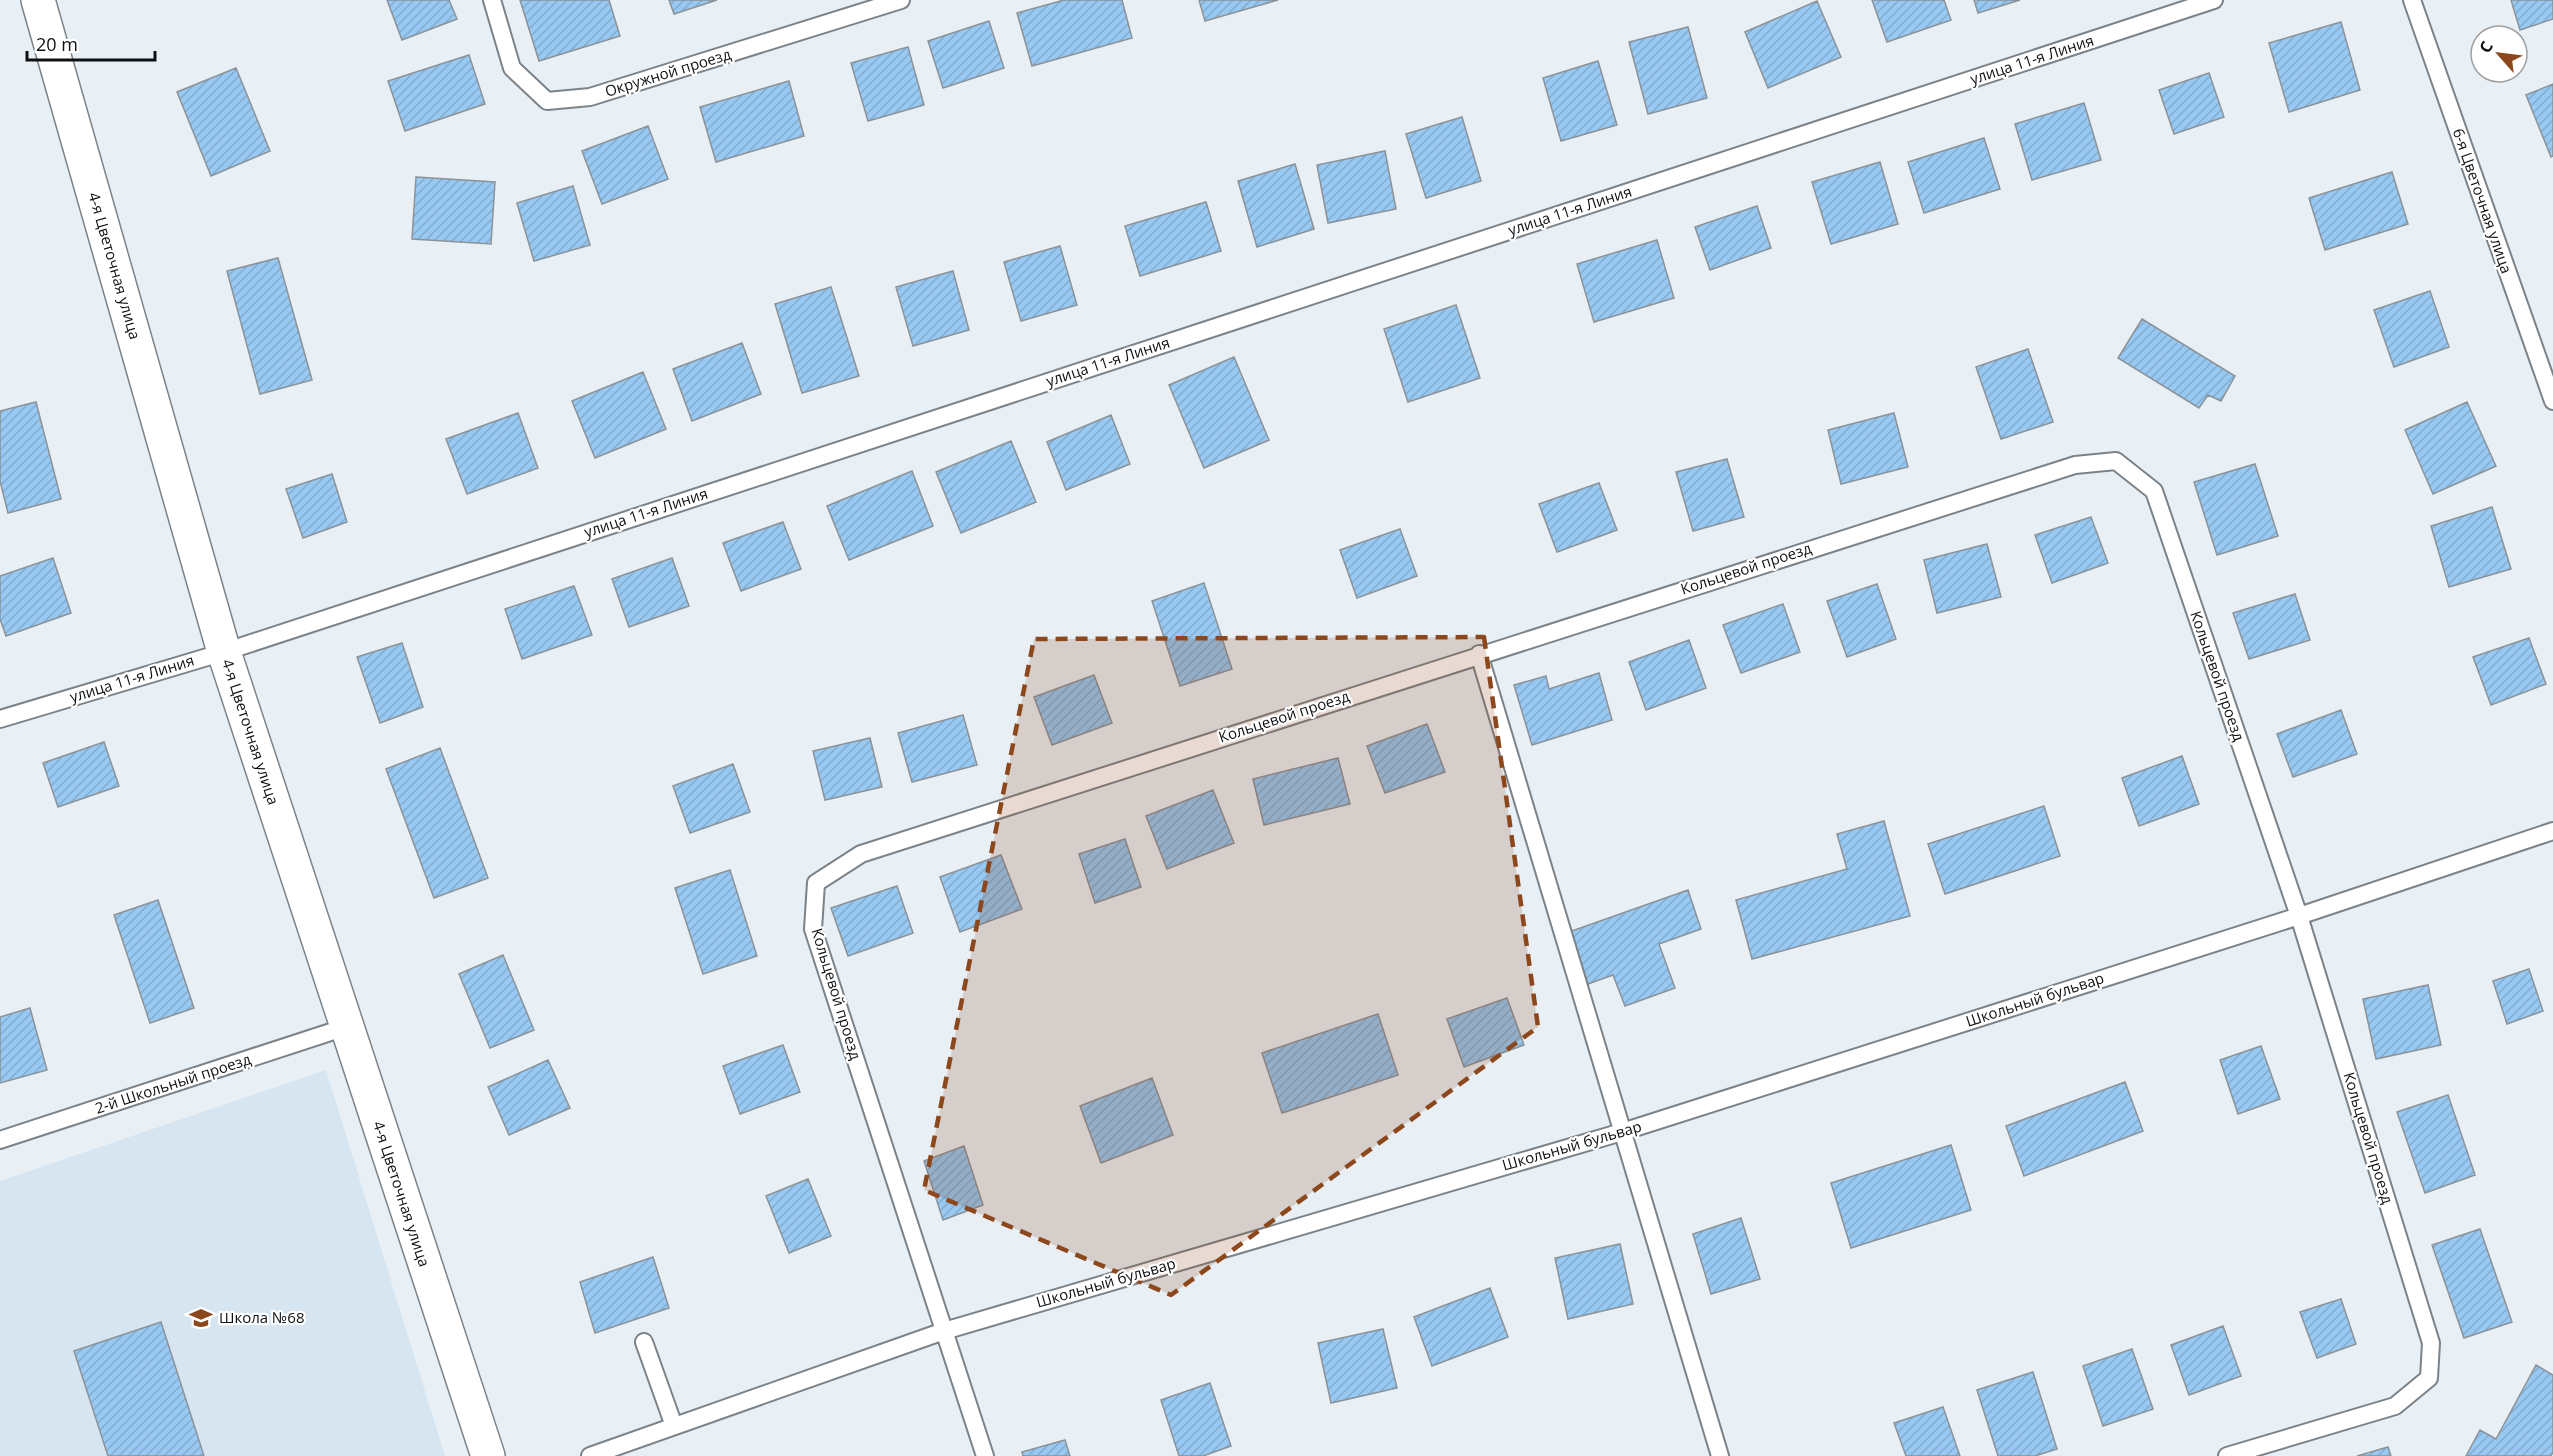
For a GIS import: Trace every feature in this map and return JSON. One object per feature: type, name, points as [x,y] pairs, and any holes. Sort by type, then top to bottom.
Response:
[{"type":"street","name":"4-я Цветочная улица","points":[[38,0],[224,652],[488,1456]]},
{"type":"lane","name":"Окружной проезд","points":[[492,0],[512,68],[547,101],[590,97],[901,0]]},
{"type":"lane","name":"улица 11-я Линия","points":[[0,719],[224,652],[2214,0]]},
{"type":"lane","name":"6-я Цветочная улица","points":[[2412,0],[2553,401]]},
{"type":"lane","name":"Кольцевой проезд","points":[[985,1456],[813,929],[816,883],[861,854],[1479,654],[2075,465],[2116,461],[2154,491],[2299,916],[2431,1343],[2429,1378],[2395,1406],[2227,1456]]},
{"type":"lane","points":[[1479,654],[1720,1456]]},
{"type":"lane","name":"Школьный бульвар","points":[[590,1456],[944,1331],[1622,1132],[2299,916],[2553,831]]},
{"type":"lane","name":"2-й Школьный проезд","points":[[0,1140],[346,1027]]},
{"type":"lane","points":[[644,1342],[674,1426]]},
{"type":"highlighted area","points":[[1484,637],[1538,1027],[1171,1295],[924,1190],[1034,639]]},
{"type":"shaded area","name":"Школа №68","points":[[326,1070],[445,1456],[0,1456],[0,1181]]},
{"type":"building","points":[[387,0],[449,0],[457,19],[402,40]]},
{"type":"building","points":[[520,0],[609,0],[620,36],[539,61]]},
{"type":"building","points":[[669,0],[717,0],[674,14]]},
{"type":"building","points":[[1064,0],[1122,0],[1132,38],[1032,66],[1017,13]]},
{"type":"building","points":[[1199,0],[1278,0],[1205,21]]},
{"type":"building","points":[[1872,0],[1944,0],[1951,20],[1887,42]]},
{"type":"building","points":[[1974,0],[2020,0],[1978,13]]},
{"type":"building","points":[[2511,0],[2553,0],[2553,19],[2529,27],[2529,24],[2518,24]]},
{"type":"building","points":[[1817,1],[1841,57],[1768,88],[1745,32]]},
{"type":"building","points":[[989,21],[1004,68],[943,88],[928,41]]},
{"type":"building","points":[[2341,22],[2360,90],[2289,112],[2269,43]]},
{"type":"building","points":[[1688,27],[1707,98],[1648,114],[1629,42]]},
{"type":"building","points":[[908,47],[924,105],[868,121],[851,63]]},
{"type":"building","points":[[469,55],[485,104],[405,131],[388,81]]},
{"type":"building","points":[[1598,61],[1617,125],[1561,141],[1543,78]]},
{"type":"building","points":[[236,68],[270,151],[211,176],[177,92]]},
{"type":"building","points":[[2209,73],[2224,117],[2174,134],[2159,90]]},
{"type":"building","points":[[789,81],[804,136],[716,162],[700,107]]},
{"type":"building","points":[[2553,84],[2553,156],[2551,157],[2526,95]]},
{"type":"building","points":[[2084,103],[2101,160],[2032,180],[2015,124]]},
{"type":"building","points":[[1462,117],[1481,181],[1426,198],[1406,134]]},
{"type":"building","points":[[648,126],[668,179],[602,204],[582,151]]},
{"type":"building","points":[[1984,138],[2000,189],[1924,213],[1908,162]]},
{"type":"building","points":[[1385,151],[1396,209],[1328,223],[1317,165]]},
{"type":"building","points":[[1880,162],[1898,224],[1831,244],[1812,182]]},
{"type":"building","points":[[1295,164],[1314,229],[1257,247],[1238,181]]},
{"type":"building","points":[[2392,172],[2408,224],[2325,250],[2309,198]]},
{"type":"building","points":[[416,177],[495,182],[491,244],[412,239]]},
{"type":"building","points":[[573,186],[590,245],[534,261],[517,203]]},
{"type":"building","points":[[1206,202],[1221,251],[1140,276],[1125,226]]},
{"type":"building","points":[[1757,206],[1771,248],[1710,270],[1695,227]]},
{"type":"building","points":[[1657,240],[1674,298],[1594,322],[1577,264]]},
{"type":"building","points":[[1060,246],[1077,305],[1021,321],[1004,262]]},
{"type":"building","points":[[278,258],[312,380],[260,394],[227,271]]},
{"type":"building","points":[[953,271],[969,330],[913,346],[896,287]]},
{"type":"building","points":[[831,287],[859,376],[802,393],[775,304]]},
{"type":"building","points":[[2430,291],[2449,347],[2394,367],[2374,310]]},
{"type":"building","points":[[1456,305],[1480,378],[1408,402],[1384,329]]},
{"type":"building","points":[[2142,319],[2235,376],[2221,401],[2208,395],[2199,408],[2118,358]]},
{"type":"building","points":[[742,343],[761,394],[692,421],[673,369]]},
{"type":"building","points":[[2028,349],[2053,422],[2001,439],[1976,367]]},
{"type":"building","points":[[1234,357],[1269,440],[1204,468],[1169,385]]},
{"type":"building","points":[[643,372],[666,429],[595,458],[572,401]]},
{"type":"building","points":[[36,402],[61,499],[8,513],[0,481],[0,411]]},
{"type":"building","points":[[2467,402],[2496,466],[2433,494],[2405,430]]},
{"type":"building","points":[[518,413],[538,468],[467,494],[446,439]]},
{"type":"building","points":[[1894,413],[1908,467],[1841,484],[1828,430]]},
{"type":"building","points":[[1111,415],[1130,464],[1066,490],[1047,442]]},
{"type":"building","points":[[1011,441],[1036,502],[961,533],[936,472]]},
{"type":"building","points":[[1727,459],[1744,517],[1693,531],[1676,472]]},
{"type":"building","points":[[2255,464],[2278,536],[2217,555],[2194,482]]},
{"type":"building","points":[[912,471],[933,526],[849,560],[827,506]]},
{"type":"building","points":[[332,474],[347,522],[303,538],[286,489]]},
{"type":"building","points":[[1599,483],[1617,530],[1557,552],[1539,504]]},
{"type":"building","points":[[2492,507],[2511,569],[2449,587],[2431,526]]},
{"type":"building","points":[[2091,517],[2108,563],[2052,583],[2035,535]]},
{"type":"building","points":[[783,522],[801,569],[741,591],[723,543]]},
{"type":"building","points":[[1400,529],[1417,576],[1357,598],[1340,550]]},
{"type":"building","points":[[1987,544],[2001,597],[1937,613],[1924,560]]},
{"type":"building","points":[[53,558],[71,613],[6,636],[0,619],[0,576]]},
{"type":"building","points":[[672,558],[689,606],[629,627],[612,579]]},
{"type":"building","points":[[1204,583],[1232,669],[1180,686],[1152,601]]},
{"type":"building","points":[[1877,584],[1896,639],[1847,657],[1827,601]]},
{"type":"building","points":[[574,586],[592,635],[522,659],[505,609]]},
{"type":"building","points":[[2295,594],[2310,640],[2249,659],[2233,613]]},
{"type":"building","points":[[1783,604],[1800,652],[1741,673],[1723,625]]},
{"type":"building","points":[[2529,638],[2546,684],[2491,705],[2473,657]]},
{"type":"building","points":[[1689,640],[1706,688],[1646,710],[1629,662]]},
{"type":"building","points":[[402,643],[423,707],[380,723],[357,657]]},
{"type":"building","points":[[1599,673],[1612,720],[1532,745],[1514,685],[1546,676],[1549,689]]},
{"type":"building","points":[[1094,675],[1112,723],[1052,745],[1034,697]]},
{"type":"building","points":[[2341,710],[2357,754],[2293,777],[2277,734]]},
{"type":"building","points":[[963,715],[977,765],[912,782],[898,733]]},
{"type":"building","points":[[1427,724],[1445,772],[1385,793],[1367,746]]},
{"type":"building","points":[[870,738],[882,787],[825,800],[813,751]]},
{"type":"building","points":[[104,742],[119,786],[58,807],[43,763]]},
{"type":"building","points":[[440,748],[488,878],[434,898],[386,769]]},
{"type":"building","points":[[2182,756],[2199,804],[2139,826],[2122,778]]},
{"type":"building","points":[[1338,758],[1350,804],[1264,825],[1253,779]]},
{"type":"building","points":[[733,764],[750,812],[690,833],[673,786]]},
{"type":"building","points":[[1213,790],[1234,843],[1167,869],[1146,816]]},
{"type":"building","points":[[2044,806],[2060,856],[1945,894],[1928,844]]},
{"type":"building","points":[[1884,821],[1910,916],[1752,959],[1736,900],[1847,869],[1837,834]]},
{"type":"building","points":[[1125,839],[1141,887],[1095,903],[1079,854]]},
{"type":"building","points":[[1001,855],[1022,909],[960,932],[940,877]]},
{"type":"building","points":[[730,870],[757,956],[703,974],[675,888]]},
{"type":"building","points":[[897,886],[913,933],[848,956],[831,908]]},
{"type":"building","points":[[1688,890],[1701,929],[1659,944],[1675,988],[1625,1006],[1613,975],[1588,984],[1569,932]]},
{"type":"building","points":[[158,900],[194,1008],[150,1023],[114,915]]},
{"type":"building","points":[[503,955],[534,1030],[490,1048],[459,974]]},
{"type":"building","points":[[2529,969],[2543,1011],[2507,1024],[2493,981]]},
{"type":"building","points":[[2428,985],[2441,1045],[2376,1059],[2363,999]]},
{"type":"building","points":[[1507,998],[1524,1045],[1464,1067],[1447,1019]]},
{"type":"building","points":[[30,1008],[47,1070],[0,1083],[0,1017]]},
{"type":"building","points":[[1378,1014],[1398,1075],[1282,1113],[1262,1053]]},
{"type":"building","points":[[783,1045],[800,1092],[740,1114],[723,1066]]},
{"type":"building","points":[[2261,1046],[2280,1099],[2238,1114],[2220,1060]]},
{"type":"building","points":[[548,1060],[570,1108],[509,1135],[488,1087]]},
{"type":"building","points":[[1152,1078],[1173,1135],[1101,1163],[1080,1106]]},
{"type":"building","points":[[2125,1082],[2143,1131],[2024,1176],[2006,1126]]},
{"type":"building","points":[[2448,1095],[2475,1175],[2425,1193],[2397,1112]]},
{"type":"building","points":[[1951,1145],[1971,1210],[1851,1248],[1831,1183]]},
{"type":"building","points":[[964,1146],[983,1205],[943,1220],[924,1161]]},
{"type":"building","points":[[808,1179],[831,1236],[789,1253],[766,1196]]},
{"type":"building","points":[[1741,1218],[1760,1279],[1711,1294],[1693,1234]]},
{"type":"building","points":[[2480,1229],[2512,1322],[2464,1338],[2432,1245]]},
{"type":"building","points":[[1620,1244],[1633,1304],[1568,1319],[1555,1258]]},
{"type":"building","points":[[653,1257],[669,1308],[595,1333],[580,1282]]},
{"type":"building","points":[[1490,1288],[1508,1337],[1432,1366],[1414,1317]]},
{"type":"building","points":[[2341,1299],[2356,1344],[2317,1358],[2300,1312]]},
{"type":"building","points":[[161,1322],[204,1456],[108,1456],[74,1351]]},
{"type":"building","points":[[2223,1326],[2241,1376],[2189,1395],[2171,1345]]},
{"type":"building","points":[[1383,1329],[1397,1388],[1331,1403],[1318,1343]]},
{"type":"building","points":[[2132,1349],[2153,1409],[2103,1426],[2083,1366]]},
{"type":"building","points":[[2536,1365],[2553,1375],[2553,1452],[2551,1456],[2466,1456],[2480,1430],[2496,1439]]},
{"type":"building","points":[[2033,1372],[2057,1449],[2035,1456],[1998,1456],[1977,1390]]},
{"type":"building","points":[[1210,1383],[1231,1446],[1203,1456],[1179,1456],[1161,1400]]},
{"type":"building","points":[[1943,1407],[1960,1456],[1906,1456],[1894,1423]]},
{"type":"building","points":[[1065,1440],[1070,1456],[1023,1456],[1022,1452]]},
{"type":"building","points":[[2388,1447],[2391,1456],[2357,1456]]},
{"type":"place","name":"Школа №68","points":[[201,1318]]}]
